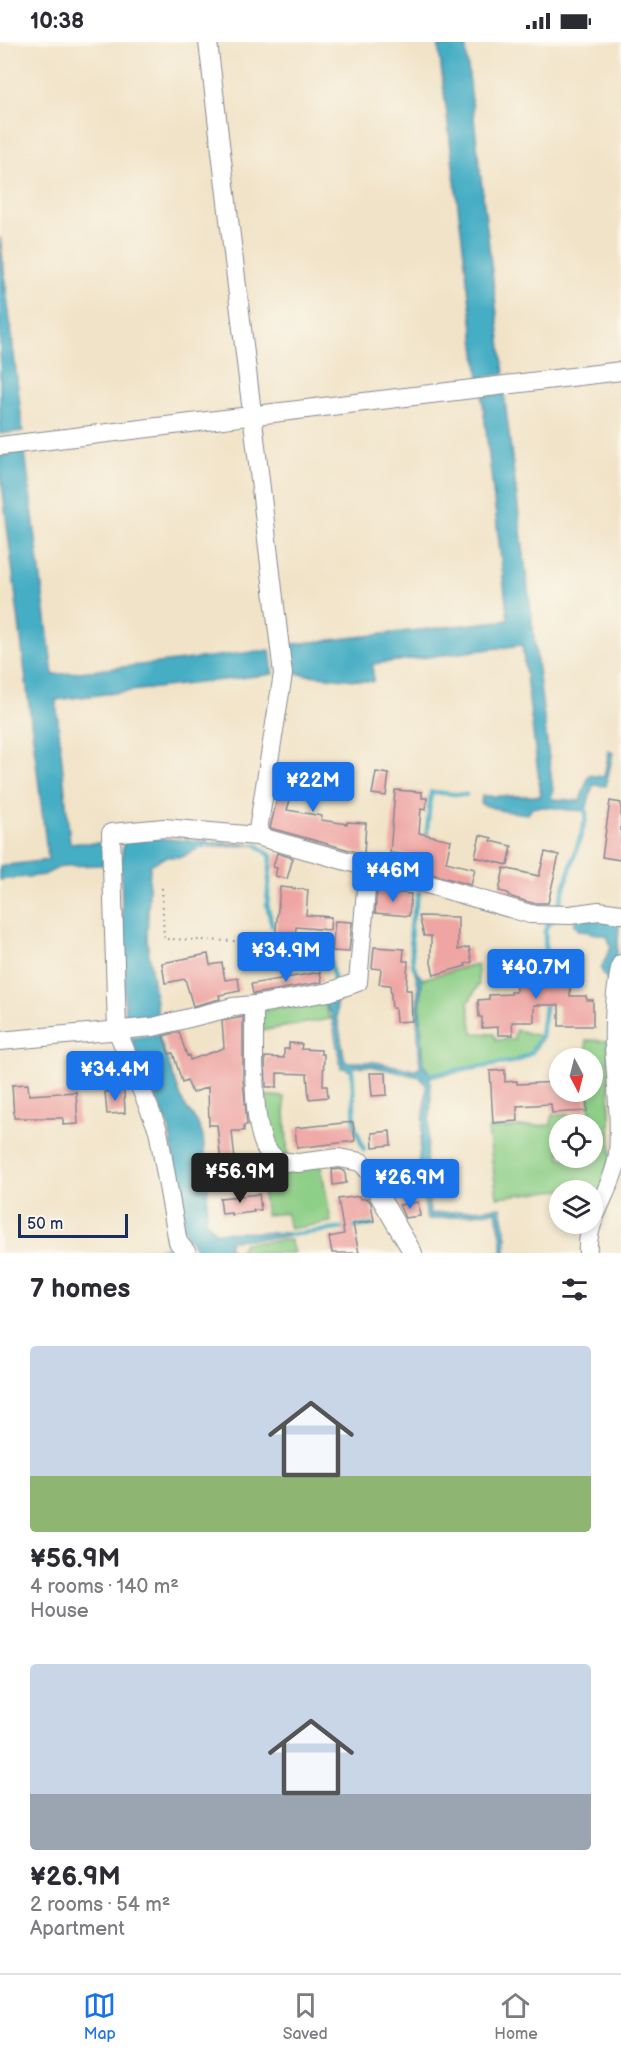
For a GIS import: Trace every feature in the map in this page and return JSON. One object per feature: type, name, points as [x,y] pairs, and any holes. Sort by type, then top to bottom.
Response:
[{"type":"street","points":[[208,42],[283,674],[258,836]]},
{"type":"street","points":[[0,446],[621,371]]},
{"type":"street","points":[[187,1253],[178,1242],[158,1130],[117,1030],[111,833],[164,828],[258,836],[530,914],[570,915],[599,910],[621,914]]},
{"type":"street","points":[[0,1041],[153,1028],[233,1007],[330,992],[358,982],[368,867]]},
{"type":"street","points":[[588,1253],[587,1243],[611,1181],[618,1153],[619,1101],[614,1033],[615,999],[621,964]]},
{"type":"street","points":[[254,1005],[256,1105],[259,1127],[266,1149],[278,1161],[298,1163],[339,1158],[361,1162],[372,1175],[377,1192],[413,1253]]},
{"type":"path","points":[[162,888],[164,939],[235,941]]},
{"type":"green space","points":[[477,964],[479,984],[468,1003],[473,1033],[494,1034],[496,1040],[514,1039],[516,1030],[543,1037],[533,1053],[518,1062],[431,1077],[424,1065],[420,1011],[422,979]]},
{"type":"green space","points":[[323,1000],[330,1019],[260,1031],[260,1011]]},
{"type":"green space","points":[[586,1040],[608,1041],[611,1159],[603,1182],[603,1180],[549,1180],[549,1191],[497,1197],[488,1129],[549,1125],[549,1168],[603,1168],[603,1114],[590,1114],[589,1102],[603,1102],[603,1048],[586,1048]]},
{"type":"green space","points":[[260,1095],[284,1097],[288,1158],[273,1150]]},
{"type":"green space","points":[[267,1159],[321,1166],[331,1222],[290,1229],[286,1213],[266,1215],[259,1171]]},
{"type":"green space","points":[[290,1240],[294,1253],[238,1253],[244,1243]]},
{"type":"water","points":[[438,42],[465,42],[504,374],[479,378]]},
{"type":"water","points":[[0,237],[23,431],[0,434]]},
{"type":"water","points":[[504,393],[553,791],[551,799],[580,801],[589,775],[604,777],[609,751],[613,753],[606,786],[593,785],[586,810],[539,807],[532,808],[528,814],[503,811],[481,804],[482,796],[541,796],[522,645],[373,664],[373,682],[290,673],[286,645],[508,620],[482,396]]},
{"type":"water","points":[[25,452],[53,675],[270,650],[273,674],[56,700],[70,843],[104,843],[103,865],[62,866],[44,875],[0,880],[0,866],[48,860],[0,468],[0,455]]},
{"type":"water","points":[[154,838],[257,845],[201,847],[182,857],[165,857],[150,865],[147,939],[158,1017],[125,1020],[121,867],[123,844],[128,840]]},
{"type":"water","points":[[576,918],[618,918],[613,980],[607,980],[601,969],[611,946],[607,936],[579,930],[574,925]]},
{"type":"water","points":[[413,964],[422,979],[420,1011],[424,1065],[430,1075],[431,1101],[426,1165],[430,1214],[501,1207],[507,1238],[506,1253],[502,1253],[502,1240],[496,1211],[427,1220],[418,1165],[426,1097],[426,1085],[420,1077],[370,1066],[354,1067],[353,1074],[346,1068],[341,1068],[331,1013],[325,1001],[336,998],[345,1062],[374,1062],[415,1070],[420,1068],[418,984]]},
{"type":"water","points":[[158,1034],[183,1103],[197,1122],[203,1136],[208,1186],[206,1221],[216,1232],[288,1233],[287,1237],[231,1240],[228,1245],[233,1253],[200,1253],[186,1235],[169,1128],[131,1038]]},
{"type":"building","points":[[282,764],[330,771],[327,789],[300,785],[299,788],[294,787],[287,810],[322,816],[321,820],[347,824],[347,822],[366,823],[364,854],[270,828],[281,783],[279,782]]},
{"type":"building","points":[[376,772],[389,774],[386,796],[372,794]]},
{"type":"building","points":[[395,790],[422,792],[422,798],[427,798],[426,810],[421,809],[419,833],[451,840],[446,862],[475,869],[471,885],[428,873],[431,857],[390,853]]},
{"type":"building","points":[[610,801],[621,803],[621,860],[602,857]]},
{"type":"building","points":[[480,835],[492,838],[491,841],[512,846],[508,865],[475,857]]},
{"type":"building","points":[[545,852],[559,855],[548,903],[532,903],[499,891],[504,868],[539,876]]},
{"type":"building","points":[[277,853],[293,858],[287,879],[275,876],[277,868],[273,867]]},
{"type":"building","points":[[280,887],[308,890],[306,915],[331,917],[330,930],[296,927],[293,961],[276,959],[278,941],[275,940]]},
{"type":"building","points":[[377,891],[411,894],[409,916],[375,913]]},
{"type":"building","points":[[419,916],[458,917],[458,950],[469,947],[472,962],[465,964],[466,966],[434,975],[431,963],[431,936],[424,936]]},
{"type":"building","points":[[335,921],[352,922],[349,952],[332,951]]},
{"type":"building","points":[[374,947],[404,949],[403,961],[408,961],[406,990],[411,990],[412,1021],[396,1022],[390,985],[379,984],[381,969],[372,968]]},
{"type":"building","points":[[208,954],[210,965],[222,963],[225,980],[238,978],[240,991],[219,995],[220,999],[193,1006],[185,979],[165,983],[162,963]]},
{"type":"building","points":[[553,964],[566,964],[566,971],[570,971],[570,996],[586,996],[587,1000],[593,1000],[593,1026],[559,1026],[559,1005],[534,1005],[534,1022],[512,1022],[513,1035],[498,1035],[498,1027],[482,1028],[478,1000],[489,999],[489,995],[516,992],[515,968],[553,967]]},
{"type":"building","points":[[320,972],[322,982],[253,994],[251,984]]},
{"type":"building","points":[[243,1017],[243,1078],[247,1125],[244,1125],[244,1131],[232,1131],[236,1170],[222,1172],[217,1125],[209,1125],[208,1087],[192,1093],[187,1080],[182,1082],[173,1053],[169,1054],[163,1036],[179,1032],[190,1060],[224,1048],[222,1021]]},
{"type":"building","points":[[289,1043],[302,1044],[301,1049],[321,1050],[321,1054],[324,1054],[323,1086],[327,1086],[328,1097],[309,1099],[307,1074],[277,1073],[277,1087],[266,1087],[265,1057],[284,1058],[284,1049],[289,1049]]},
{"type":"building","points":[[505,1070],[505,1082],[517,1081],[517,1084],[549,1083],[549,1102],[587,1102],[587,1111],[552,1113],[551,1104],[517,1106],[518,1121],[493,1123],[490,1071]]},
{"type":"building","points":[[370,1073],[386,1073],[387,1095],[372,1096]]},
{"type":"building","points":[[28,1084],[29,1095],[76,1092],[78,1124],[63,1125],[63,1118],[14,1118],[12,1085]]},
{"type":"building","points":[[124,1091],[125,1113],[107,1114],[105,1092]]},
{"type":"building","points":[[353,1122],[355,1141],[297,1148],[295,1128]]},
{"type":"building","points":[[390,1131],[391,1145],[373,1147],[372,1133]]},
{"type":"building","points":[[332,1170],[345,1171],[346,1183],[333,1185]]},
{"type":"building","points":[[259,1194],[261,1210],[231,1215],[231,1213],[222,1214],[220,1198]]},
{"type":"building","points":[[360,1196],[361,1199],[367,1198],[371,1203],[374,1221],[353,1224],[359,1253],[332,1253],[329,1237],[344,1234],[338,1199]]},
{"type":"building","points":[[418,1202],[420,1216],[405,1218],[399,1205]]},
{"type":"waterway","points":[[426,840],[431,792],[466,795]]},
{"type":"waterway","points":[[559,911],[559,904],[586,819],[586,810]]},
{"type":"waterway","points":[[257,845],[271,856],[267,904],[272,926]]},
{"type":"waterway","points":[[421,875],[424,851]]},
{"type":"waterway","points":[[415,969],[410,927],[419,893]]},
{"type":"waterway","points":[[546,971],[545,931],[549,922],[553,921]]},
{"type":"waterway","points":[[297,948],[320,949],[329,956],[334,979]]},
{"type":"waterway","points":[[425,1075],[516,1061],[531,1053],[541,1036],[546,1000]]},
{"type":"waterway","points":[[352,1068],[355,1126],[364,1150]]},
{"type":"waterway","points":[[287,1235],[372,1225]]},
{"type":"waterway","points":[[143,1253],[174,1247]]}]
